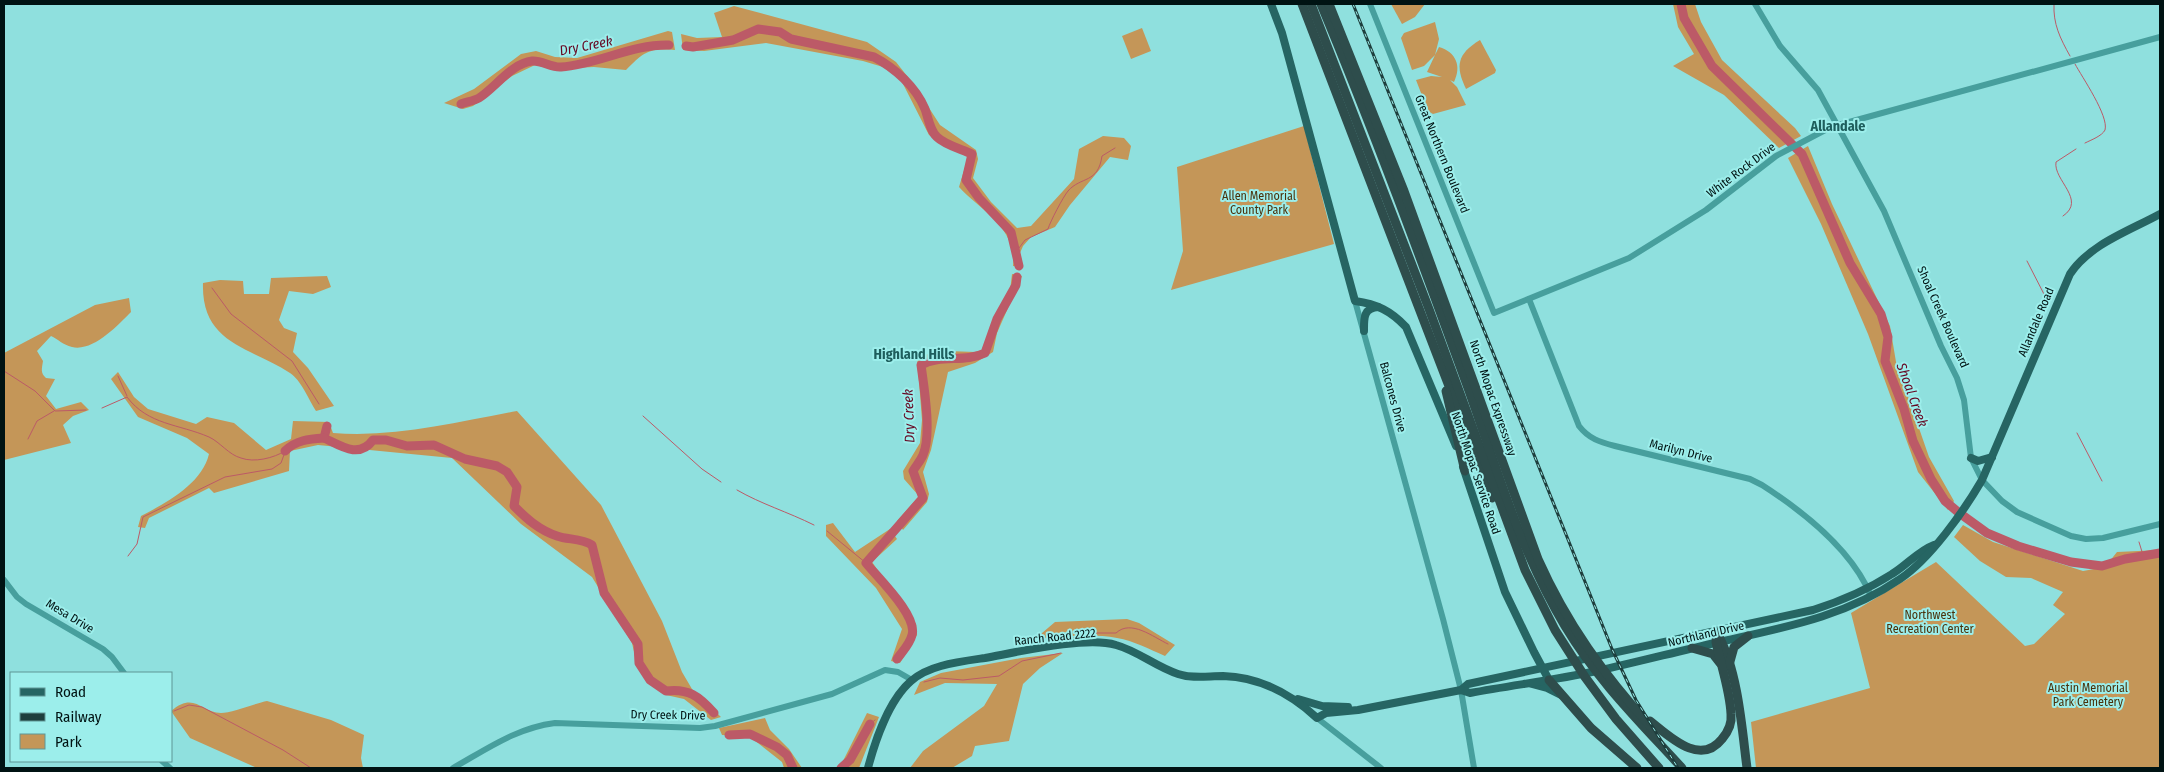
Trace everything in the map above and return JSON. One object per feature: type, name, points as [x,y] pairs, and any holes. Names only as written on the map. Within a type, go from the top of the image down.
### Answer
[{"type":"highway","points":[[1302,4],[1512,551],[1536,605],[1591,690],[1651,768]]},
{"type":"highway","points":[[1311,4],[1516,546],[1560,644]]},
{"type":"highway","points":[[1321,4],[1398,197],[1456,357],[1534,560],[1557,613],[1590,665],[1618,700],[1682,768]]},
{"type":"highway","name":"North Mopac Expressway","points":[[1328,4],[1387,146],[1438,284],[1534,560],[1584,644],[1609,679],[1689,768]]},
{"type":"highway","points":[[1405,271],[1414,281],[1443,350]]},
{"type":"highway","points":[[1438,284],[1456,357]]},
{"type":"highway","points":[[1441,367],[1465,472]]},
{"type":"highway","points":[[1717,632],[1741,720],[1747,768]]},
{"type":"highway","points":[[1636,710],[1676,742],[1690,749],[1707,749],[1714,746],[1724,737],[1729,729],[1731,713],[1725,664],[1734,647],[1748,636]]},
{"type":"highway","points":[[1692,648],[1713,654],[1725,664]]},
{"type":"highway","points":[[1549,680],[1591,728],[1637,768]]},
{"type":"highway","points":[[1591,690],[1659,768]]},
{"type":"main road","name":"Balcones Drive","points":[[1271,4],[1282,33]]},
{"type":"main road","name":"Balcones Drive","points":[[1276,4],[1282,33],[1355,301]]},
{"type":"main road","name":"Allandale Road","points":[[1982,480],[2064,286],[2074,269],[2094,249],[2160,214]]},
{"type":"main road","name":"North Mopac Service Road","points":[[1355,301],[1374,304],[1382,308],[1399,320],[1410,335],[1465,472],[1505,592],[1549,680]]},
{"type":"main road","points":[[1364,331],[1367,311],[1373,308],[1382,308]]},
{"type":"main road","points":[[1971,458],[1978,461],[1992,457]]},
{"type":"main road","name":"Northland Drive","points":[[1317,718],[1326,713],[1366,708],[1461,690],[1470,692],[1549,680],[1823,618],[1870,592],[1924,549],[1934,545],[1969,502],[1982,480]]},
{"type":"main road","name":"Northland Drive","points":[[1461,690],[1468,684],[1813,610],[1870,592]]},
{"type":"main road","name":"Ranch Road 2222","points":[[868,768],[893,702],[912,680],[929,670],[942,666],[1024,650],[1101,643],[1125,648],[1178,674],[1193,677],[1241,677],[1274,687],[1292,696],[1317,718]]},
{"type":"main road","points":[[1525,672],[1532,664],[1534,652]]},
{"type":"main road","points":[[1528,683],[1561,695]]},
{"type":"main road","points":[[1292,696],[1322,706],[1366,708]]},
{"type":"street","name":"Great Northern Boulevard","points":[[1370,4],[1494,313]]},
{"type":"street","name":"Shoal Creek Boulevard","points":[[1755,4],[1772,35],[1789,58],[1812,80],[1838,124],[1884,211],[1941,346],[1957,378],[1964,400],[1971,458],[1982,480],[2002,501],[2017,512],[2071,536],[2086,539],[2103,538],[2160,524]]},
{"type":"street","name":"White Rock Drive","points":[[1494,313],[1629,258],[1706,210],[1763,165],[1786,150],[1838,124],[2160,37]]},
{"type":"street","name":"Marilyn Drive","points":[[1529,299],[1579,426],[1585,435],[1594,440],[1615,446],[1750,479],[1762,485],[1831,539],[1856,567],[1870,592]]},
{"type":"street","name":"Balcones Drive","points":[[1355,301],[1443,619],[1461,690],[1474,768]]},
{"type":"street","name":"Mesa Drive","points":[[4,580],[17,597],[26,604],[103,649],[112,656],[123,672]]},
{"type":"street","name":"Dry Creek Drive","points":[[453,768],[516,733],[537,725],[556,723],[700,728],[715,726],[832,694],[884,670],[898,672],[912,680]]},
{"type":"street","points":[[1317,718],[1380,768]]},
{"type":"green space","points":[[1391,4],[1425,4],[1415,17],[1402,24]]},
{"type":"green space","points":[[1673,4],[1695,4],[1701,22],[1722,60],[1795,128],[1801,136],[1779,148],[1724,95],[1673,66],[1694,54],[1678,27]]},
{"type":"green space","points":[[734,6],[867,42],[896,62],[915,86],[940,125],[976,150],[978,159],[973,178],[991,202],[1017,228],[1031,226],[1074,179],[1079,149],[1103,136],[1124,138],[1131,146],[1128,160],[1110,157],[1070,205],[1055,227],[1031,237],[1023,246],[1020,253],[1023,267],[1013,266],[1009,240],[1003,230],[987,212],[959,187],[968,157],[929,135],[901,80],[883,67],[863,61],[766,43],[704,51],[683,50],[681,34],[697,38],[722,37],[714,13]]},
{"type":"green space","points":[[1435,22],[1439,39],[1435,55],[1424,66],[1412,70],[1401,38],[1404,33]]},
{"type":"green space","points":[[1142,28],[1151,51],[1131,59],[1122,36]]},
{"type":"green space","points":[[668,31],[672,32],[675,50],[647,52],[626,70],[594,67],[553,69],[535,65],[512,76],[473,106],[463,109],[444,103],[474,89],[521,54],[536,51],[555,57],[577,58]]},
{"type":"green space","points":[[1480,40],[1496,70],[1495,73],[1466,89],[1460,74],[1460,61],[1467,50]]},
{"type":"green space","points":[[1439,47],[1450,52],[1456,60],[1456,76],[1454,82],[1450,80],[1457,87],[1466,105],[1433,114],[1428,111],[1416,80],[1431,76],[1442,77],[1427,72]]},
{"type":"green space","name":"Allen Memorial County Park","points":[[1304,126],[1334,244],[1171,290],[1183,251],[1177,167]]},
{"type":"green space","points":[[1808,146],[1832,204],[1890,326],[1896,362],[1929,457],[1954,501],[1948,510],[1918,472],[1868,334],[1821,224],[1788,158]]},
{"type":"green space","points":[[1012,274],[1022,276],[997,333],[993,352],[975,363],[948,372],[931,450],[923,472],[929,494],[927,502],[903,530],[897,521],[919,496],[904,479],[903,471],[920,443],[922,420],[917,356],[948,351],[975,352],[983,350],[999,308],[1010,291]]},
{"type":"green space","points":[[327,276],[331,287],[313,294],[289,291],[279,320],[284,328],[297,333],[293,352],[308,368],[334,406],[316,411],[294,376],[275,364],[244,349],[219,331],[210,319],[205,303],[203,283],[220,280],[243,281],[244,294],[269,294],[271,278]]},
{"type":"green space","points":[[129,298],[131,312],[112,331],[96,342],[80,348],[72,347],[51,336],[37,351],[43,361],[43,374],[46,378],[55,379],[46,396],[56,409],[81,402],[89,410],[73,416],[63,425],[71,443],[4,460],[4,353],[95,305]]},
{"type":"green space","points":[[118,372],[134,397],[148,409],[196,424],[207,417],[234,423],[266,450],[291,439],[293,421],[329,422],[333,433],[379,433],[426,428],[517,411],[601,505],[662,621],[682,672],[692,689],[721,717],[711,720],[684,699],[666,695],[649,684],[637,665],[632,643],[592,577],[521,524],[452,458],[318,445],[290,451],[289,471],[214,493],[209,488],[149,518],[145,528],[138,527],[141,516],[172,499],[199,475],[209,454],[187,438],[138,417],[111,379]]},
{"type":"green space","points":[[833,523],[855,552],[890,529],[897,539],[872,562],[916,624],[917,635],[900,663],[891,661],[902,629],[876,588],[826,536],[826,525]]},
{"type":"green space","name":"Austin Memorial Park Cemetery","points":[[1963,525],[1993,542],[2083,571],[2105,567],[2117,552],[2160,550],[2160,768],[1756,768],[1751,722],[1870,688],[1851,613],[1936,562],[2025,646],[2034,644],[2065,614],[2053,605],[2063,592],[2031,578],[2006,577],[1980,561],[1954,537]]},
{"type":"green space","points":[[1127,619],[1139,623],[1175,645],[1165,656],[1117,638],[1076,636],[1035,639],[1055,622]]},
{"type":"green space","points":[[1063,653],[1040,668],[1023,684],[1009,741],[975,746],[972,756],[952,768],[910,768],[923,751],[984,706],[997,684],[945,683],[914,695],[920,682],[941,673],[1021,658]]},
{"type":"green space","points":[[267,701],[331,720],[364,735],[361,758],[363,768],[257,768],[190,738],[172,712],[179,705],[186,703],[197,704],[214,712],[221,713]]},
{"type":"green space","points":[[867,713],[879,717],[859,768],[848,768],[842,763]]},
{"type":"green space","points":[[765,718],[770,730],[789,749],[802,768],[784,768],[782,762],[749,736],[722,735],[719,728]]},
{"type":"waterway","name":"Shoal Creek","points":[[1681,4],[1684,18],[1712,66],[1802,154],[1850,263],[1881,314],[1888,337],[1885,361],[1904,409],[1913,441],[1931,479],[1945,501],[1987,533],[2018,546],[2071,562],[2102,566],[2125,559],[2160,553]]},
{"type":"waterway","points":[[2054,4],[2058,31],[2070,56]]},
{"type":"waterway","name":"Dry Creek","points":[[686,46],[693,47],[733,40],[758,29],[780,32],[791,39],[874,57],[882,61],[897,72],[916,93],[937,137],[949,145],[972,154],[966,180],[979,198],[1011,232],[1019,266]]},
{"type":"waterway","name":"Dry Creek","points":[[461,104],[479,98],[518,66],[532,61],[561,67],[589,62],[642,48],[669,45]]},
{"type":"waterway","points":[[2075,64],[2099,106],[2105,124],[2104,132],[2085,143]]},
{"type":"waterway","points":[[1016,252],[1025,240],[1048,229],[1068,191],[1073,186],[1093,175],[1100,165],[1102,156],[1115,148]]},
{"type":"waterway","points":[[2063,216],[2069,210],[2072,203],[2071,197],[2056,169],[2056,162],[2076,149]]},
{"type":"waterway","points":[[2027,261],[2047,300]]},
{"type":"waterway","name":"Dry Creek","points":[[897,659],[910,642],[912,627],[909,618],[896,598],[866,563],[923,498],[913,471],[923,455],[927,435],[927,410],[921,365],[936,360],[969,358],[985,353],[997,319],[1016,285],[1017,277]]},
{"type":"waterway","points":[[212,288],[231,314],[292,361],[319,404]]},
{"type":"waterway","points":[[4,371],[35,391],[55,411],[86,410]]},
{"type":"waterway","points":[[118,376],[127,396]]},
{"type":"waterway","points":[[102,408],[127,397],[135,406],[154,419],[209,437],[232,454],[246,459],[264,459],[285,451]]},
{"type":"waterway","points":[[28,439],[37,421],[54,411]]},
{"type":"waterway","points":[[643,416],[702,469],[721,482]]},
{"type":"waterway","points":[[327,426],[324,438],[350,449],[362,449],[373,440],[386,440],[407,446],[434,445],[465,459],[497,466],[507,472],[517,487],[514,506],[529,520],[551,534],[583,541],[592,545],[604,593],[638,644],[639,663],[650,680],[666,691],[674,690],[693,694],[714,713]]},
{"type":"waterway","points":[[2077,433],[2102,481]]},
{"type":"waterway","points":[[285,451],[298,442],[324,438]]},
{"type":"waterway","points":[[128,556],[137,544],[143,517],[225,477],[272,469],[281,463],[285,452]]},
{"type":"waterway","points":[[737,490],[814,525]]},
{"type":"waterway","points":[[827,531],[866,563]]},
{"type":"waterway","points":[[2139,542],[2143,555]]},
{"type":"waterway","points":[[1073,638],[1087,633],[1116,633],[1122,629],[1135,628],[1168,644]]},
{"type":"waterway","points":[[924,682],[940,678],[963,680],[999,676],[1022,661],[1061,653]]},
{"type":"waterway","points":[[174,711],[189,705],[202,707],[283,750],[311,768]]},
{"type":"waterway","name":"Dry Creek","points":[[870,724],[875,720]]},
{"type":"waterway","name":"Dry Creek","points":[[841,768],[850,760],[870,724]]},
{"type":"waterway","points":[[729,735],[750,734],[777,747],[787,755],[793,768]]},
{"type":"railway","points":[[1353,4],[1612,649],[1636,700],[1678,768]]},
{"type":"district","name":"Allandale","points":[[1838,126]]},
{"type":"district","name":"Highland Hills","points":[[914,354]]},
{"type":"park label","name":"Northwest Recreation Center","points":[[1930,622]]}]
